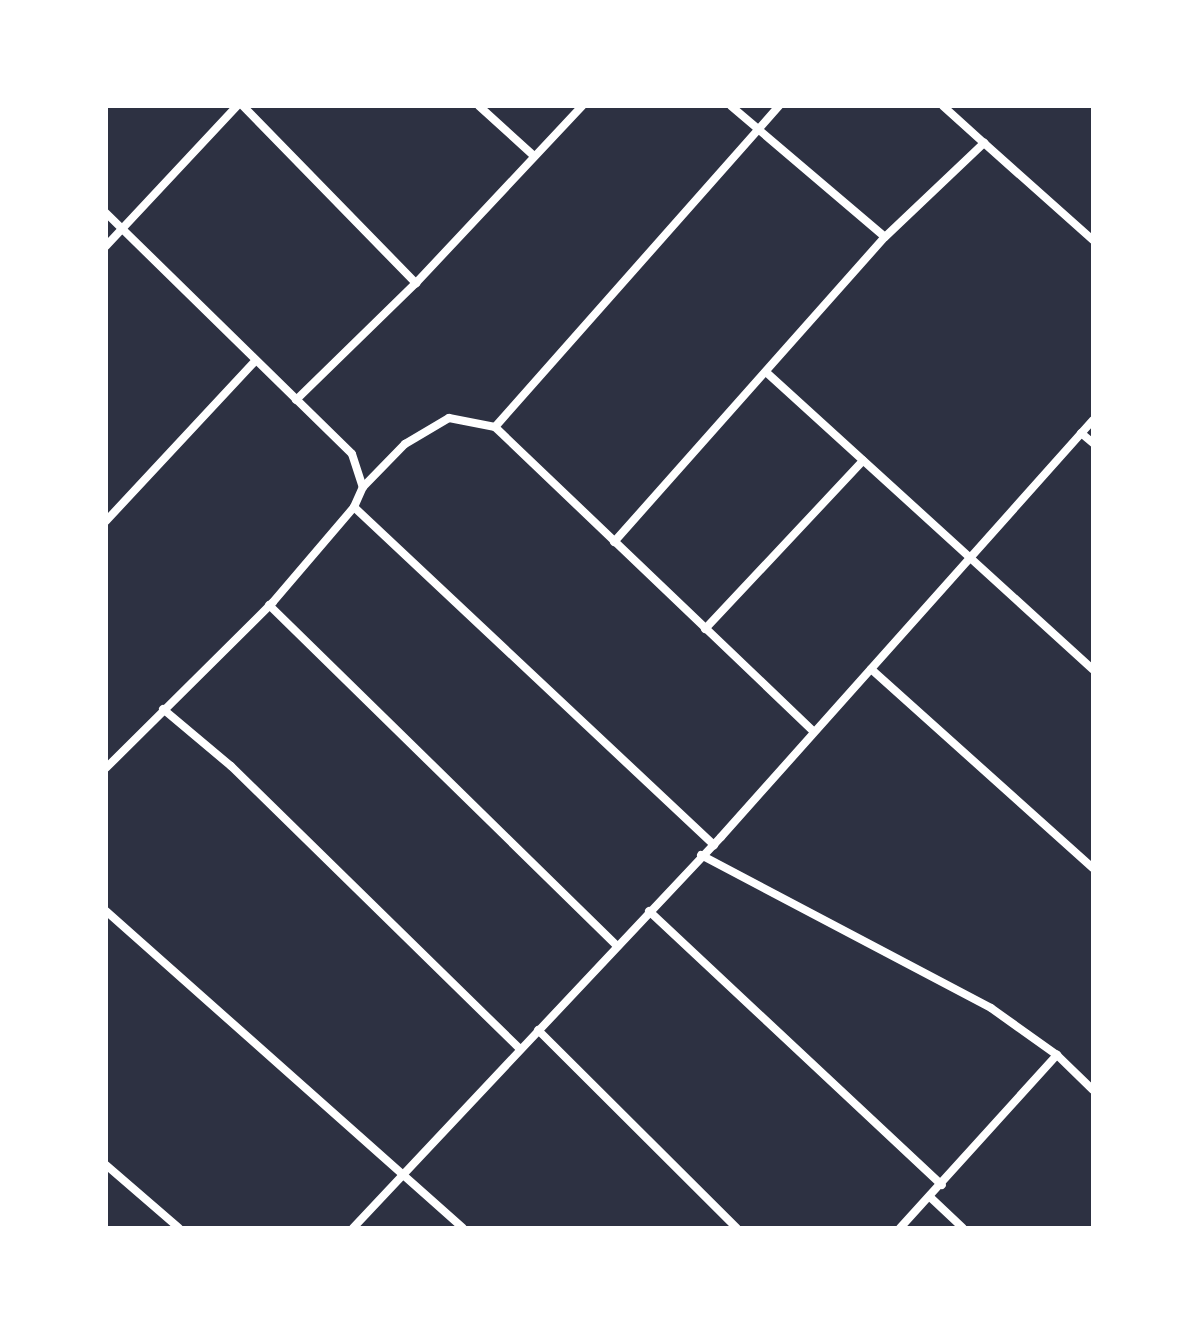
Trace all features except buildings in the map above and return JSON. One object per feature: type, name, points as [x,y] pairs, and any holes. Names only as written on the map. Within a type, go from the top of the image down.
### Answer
[{"type":"street","points":[[106,246],[237,106]]},
{"type":"street","points":[[243,106],[416,283]]},
{"type":"street","points":[[479,106],[534,156]]},
{"type":"street","points":[[296,400],[416,283],[582,106]]},
{"type":"street","points":[[731,106],[885,237]]},
{"type":"street","points":[[495,427],[607,305],[779,106]]},
{"type":"street","points":[[943,106],[1093,240]]},
{"type":"street","points":[[614,542],[885,237],[984,143]]},
{"type":"street","points":[[106,213],[352,454],[363,487]]},
{"type":"street","points":[[106,521],[255,361]]},
{"type":"street","points":[[766,372],[1093,670]]},
{"type":"street","points":[[106,768],[269,605],[354,507],[363,487],[431,425],[449,418],[495,427],[812,730]]},
{"type":"street","points":[[353,1228],[407,1174],[616,945],[714,845],[812,730],[972,560],[1093,420]]},
{"type":"street","points":[[1081,433],[1093,443]]},
{"type":"street","points":[[705,629],[863,461]]},
{"type":"street","points":[[354,507],[714,845]]},
{"type":"street","points":[[269,605],[616,945]]},
{"type":"street","points":[[871,669],[1093,868]]},
{"type":"street","points":[[163,709],[231,766],[520,1049]]},
{"type":"street","points":[[701,855],[991,1008],[1057,1055],[1093,1090]]},
{"type":"street","points":[[106,911],[197,997],[288,1068],[463,1228]]},
{"type":"street","points":[[649,911],[942,1185]]},
{"type":"street","points":[[538,1030],[737,1228]]},
{"type":"street","points":[[900,1228],[1057,1055]]},
{"type":"street","points":[[106,1165],[179,1228]]},
{"type":"street","points":[[930,1197],[963,1228]]}]
